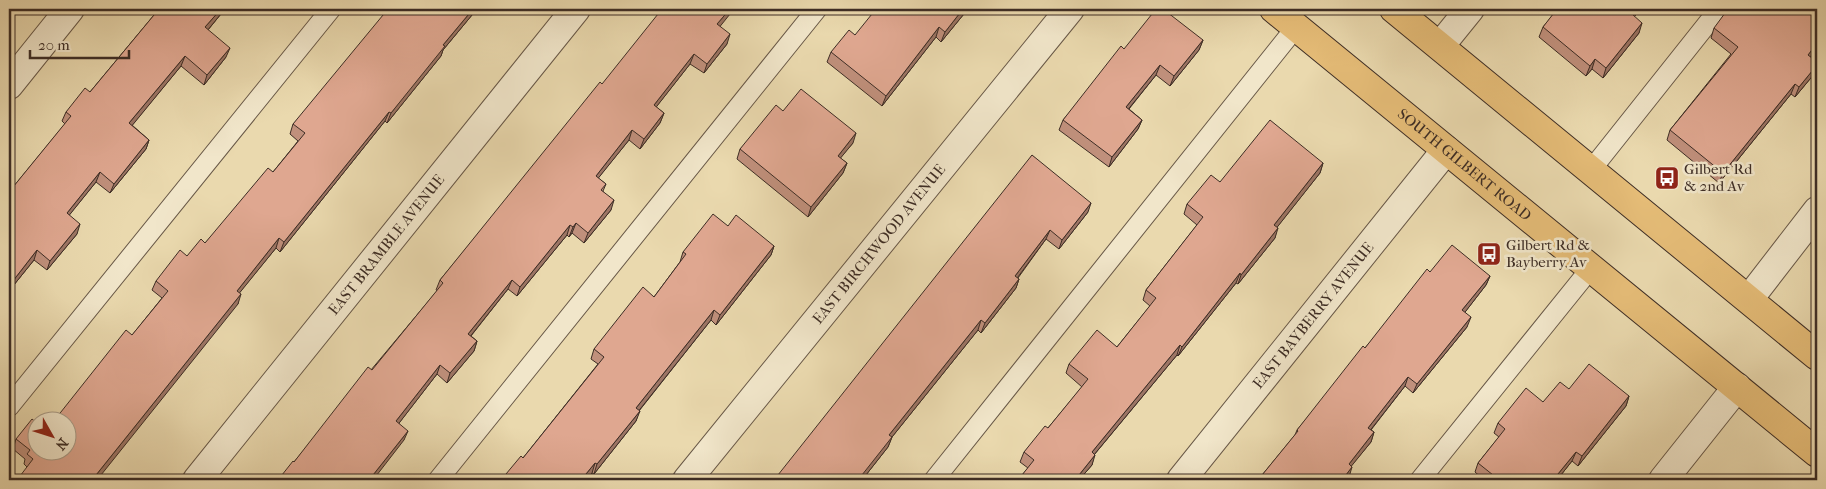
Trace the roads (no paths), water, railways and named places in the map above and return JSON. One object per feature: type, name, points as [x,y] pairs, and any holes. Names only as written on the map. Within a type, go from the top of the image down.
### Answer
[{"type":"main road","name":"SOUTH GILBERT ROAD","points":[[1274,9],[1817,453]]},
{"type":"main road","points":[[1394,9],[1817,356]]},
{"type":"street","points":[[9,85],[70,9]]},
{"type":"street","name":"EAST BRAMBLE AVENUE","points":[[197,480],[576,9]]},
{"type":"street","name":"EAST BIRCHWOOD AVENUE","points":[[687,480],[1070,9]]},
{"type":"street","points":[[1440,46],[1470,9]]},
{"type":"street","name":"EAST BAYBERRY AVENUE","points":[[1181,480],[1446,150]]},
{"type":"street","points":[[1749,299],[1817,211]]},
{"type":"street","points":[[1663,480],[1737,388]]},
{"type":"lane","points":[[9,407],[331,9]]},
{"type":"lane","points":[[438,480],[817,9]]},
{"type":"lane","points":[[1591,170],[1719,9]]},
{"type":"lane","points":[[934,480],[1296,27]]},
{"type":"lane","points":[[1420,480],[1591,268]]},
{"type":"place","name":"Gilbert Rd & 2nd Av","points":[[1667,178]]},
{"type":"place","name":"Gilbert Rd & Bayberry Av","points":[[1489,254]]}]
